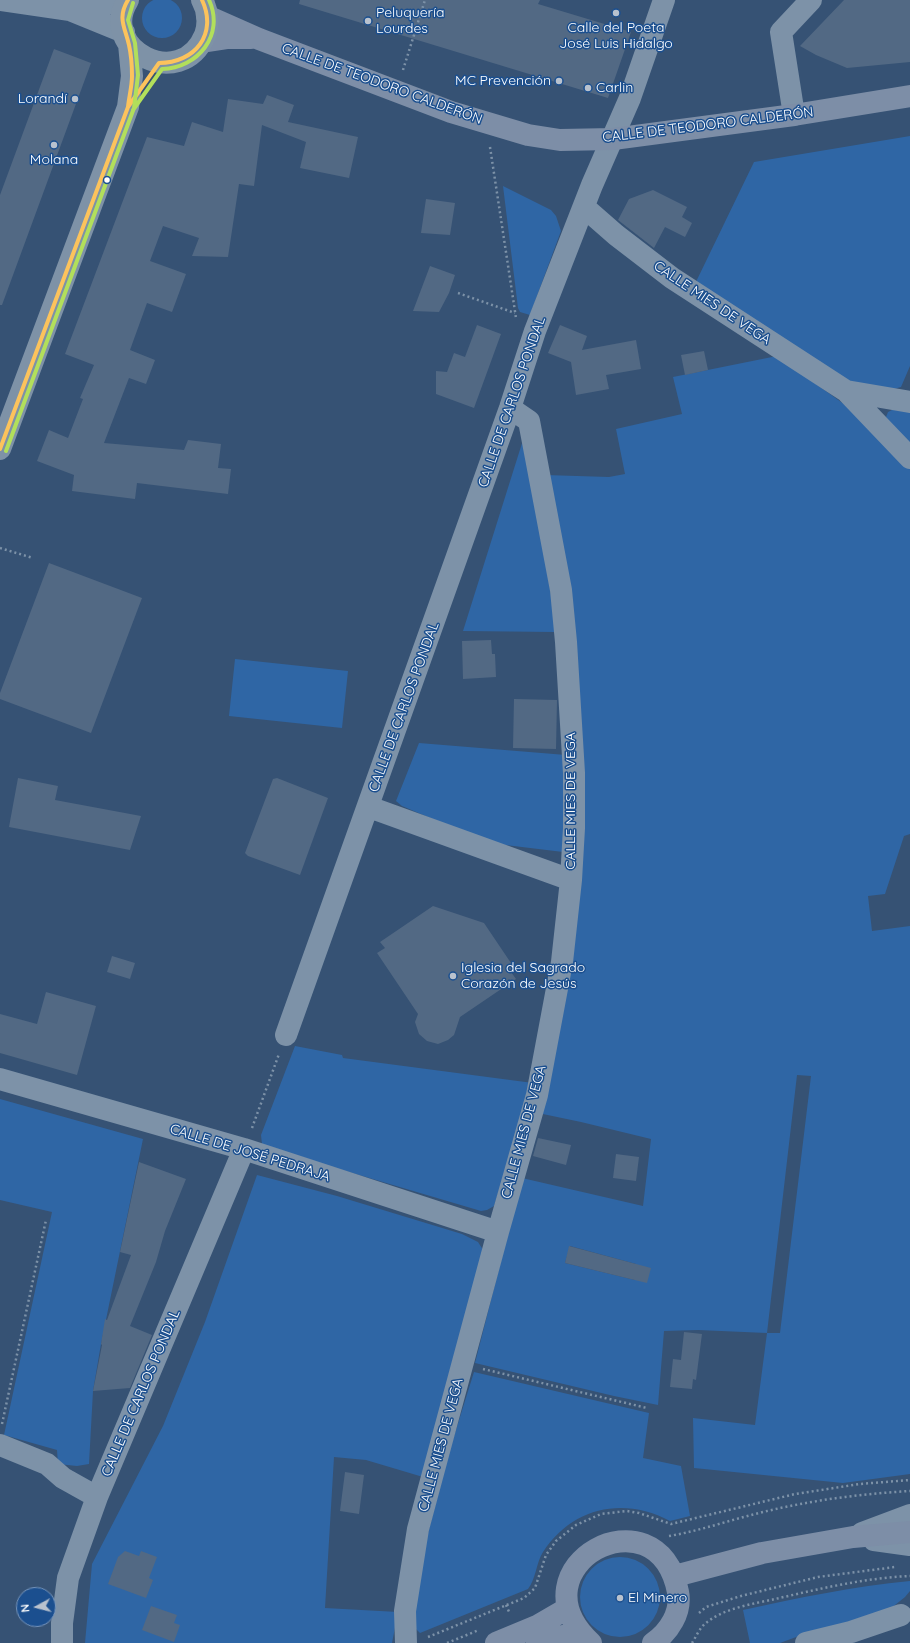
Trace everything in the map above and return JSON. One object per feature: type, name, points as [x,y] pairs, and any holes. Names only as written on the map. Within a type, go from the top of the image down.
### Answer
[{"type":"highway","points":[[0,449],[128,107],[132,76],[122,20],[128,0]]},
{"type":"highway","points":[[126,38],[137,53],[147,60],[159,63],[172,63],[184,59],[194,52],[202,42],[207,30],[205,8]]},
{"type":"highway","points":[[128,107],[159,63]]},
{"type":"main road","name":"CALLE DE TEODORO CALDERÓN","points":[[205,8],[259,39],[451,112],[528,135],[560,140],[613,139],[794,115],[910,96]]},
{"type":"main road","name":"CALLE DE TEODORO CALDERÓN","points":[[202,42],[228,38],[259,39]]},
{"type":"main road","points":[[675,1576],[762,1553],[853,1537],[910,1532]]},
{"type":"main road","points":[[585,1637],[572,1620],[568,1608],[567,1590],[573,1572],[583,1557],[598,1546],[616,1541],[634,1542],[651,1548],[665,1560],[675,1576],[679,1597],[675,1618],[663,1636],[653,1643]]},
{"type":"main road","points":[[496,1643],[537,1626],[568,1608]]},
{"type":"main road","points":[[537,1643],[585,1637]]},
{"type":"street","points":[[1,0],[70,10],[121,0]]},
{"type":"street","name":"CALLE DE CARLOS PONDAL","points":[[286,1035],[369,807],[510,408],[535,332],[584,207],[630,98],[664,0]]},
{"type":"street","points":[[794,115],[781,32],[811,0]]},
{"type":"street","points":[[70,10],[126,38]]},
{"type":"street","name":"CALLE MIES DE VEGA","points":[[584,207],[639,254],[672,278],[846,391],[910,458]]},
{"type":"street","name":"CALLE MIES DE VEGA","points":[[846,391],[910,402]]},
{"type":"street","name":"CALLE MIES DE VEGA","points":[[406,1643],[405,1611],[418,1529],[498,1232],[537,1095],[562,962],[571,880],[574,828],[574,773],[566,642],[561,590],[529,420],[510,408]]},
{"type":"street","name":"CALLE DE CARLOS PONDAL","points":[[369,807],[571,880]]},
{"type":"street","name":"CALLE DE JOSÉ PEDRAJA","points":[[0,1079],[244,1149],[498,1232]]},
{"type":"street","name":"CALLE DE CARLOS PONDAL","points":[[62,1643],[62,1623],[68,1578],[96,1497],[244,1149]]},
{"type":"street","points":[[1,1436],[47,1464],[63,1478],[96,1497]]},
{"type":"street","points":[[853,1537],[910,1515]]},
{"type":"street","points":[[853,1537],[910,1544]]},
{"type":"street","points":[[806,1643],[854,1636],[901,1615]]},
{"type":"path","points":[[396,91],[425,0]]},
{"type":"path","points":[[486,123],[517,324]]},
{"type":"path","points":[[458,293],[515,313]]},
{"type":"path","points":[[0,548],[33,558]]},
{"type":"path","points":[[244,1149],[286,1035]]},
{"type":"path","points":[[1,1436],[46,1220]]},
{"type":"path","points":[[463,1364],[647,1408]]},
{"type":"path","points":[[694,1618],[706,1607],[741,1596],[818,1577],[902,1566]]},
{"type":"path","points":[[692,1643],[704,1623],[718,1615],[756,1603],[866,1580],[910,1576]]},
{"type":"shaded area","points":[[166,-2],[173,1],[179,7],[182,18],[181,26],[173,35],[166,38],[158,38],[151,35],[143,26],[142,14],[145,7],[154,-1]]},
{"type":"shaded area","points":[[910,136],[910,366],[901,387],[894,389],[861,388],[693,288],[754,162]]},
{"type":"shaded area","points":[[503,186],[551,210],[556,216],[561,231],[530,315],[520,312],[518,308]]},
{"type":"shaded area","points":[[777,356],[855,412],[910,468],[910,834],[904,836],[885,894],[868,896],[872,931],[910,926],[910,1474],[843,1483],[694,1468],[693,1418],[755,1425],[767,1333],[698,1330],[664,1331],[658,1405],[475,1363],[522,1178],[643,1206],[651,1139],[538,1113],[574,927],[545,475],[609,477],[625,474],[616,429],[682,414],[673,377]],"holes":[[[797,1075],[811,1076],[780,1333],[767,1333]],[[570,1246],[636,1264],[635,1280],[565,1263]]]},
{"type":"shaded area","points":[[894,409],[910,410],[910,454],[886,417],[888,412]]},
{"type":"shaded area","points":[[523,440],[526,440],[557,632],[463,631]]},
{"type":"shaded area","points":[[235,659],[348,671],[342,728],[229,716]]},
{"type":"shaded area","points":[[419,743],[566,755],[563,852],[489,843],[402,806],[396,801]]},
{"type":"shaded area","points":[[295,1046],[342,1055],[343,1058],[533,1083],[494,1206],[487,1210],[481,1211],[332,1167],[262,1144],[261,1135]]},
{"type":"shaded area","points":[[0,1099],[143,1139],[101,1344],[93,1391],[89,1464],[77,1466],[58,1464],[57,1450],[4,1435],[52,1212],[0,1200]]},
{"type":"shaded area","points":[[257,1175],[337,1196],[462,1234],[478,1242],[485,1253],[423,1477],[366,1460],[334,1457],[325,1608],[398,1612],[392,1643],[85,1643],[92,1564],[163,1426],[205,1322]]},
{"type":"shaded area","points":[[474,1372],[649,1413],[643,1458],[681,1466],[690,1516],[670,1521],[653,1513],[635,1509],[617,1508],[600,1510],[584,1516],[569,1525],[555,1537],[543,1552],[533,1581],[528,1589],[420,1633],[416,1629],[410,1629],[417,1575],[450,1449]]},
{"type":"shaded area","points":[[612,1557],[628,1557],[649,1568],[660,1589],[660,1605],[649,1626],[628,1637],[612,1637],[598,1631],[591,1626],[586,1619],[580,1605],[580,1589],[586,1575],[591,1568],[598,1563]]},
{"type":"shaded area","points":[[910,1581],[910,1591],[905,1597],[890,1609],[875,1616],[807,1633],[780,1643],[750,1643],[743,1610],[847,1589]]},
{"type":"building","points":[[300,0],[540,0],[538,4],[631,32],[608,98],[299,4]]},
{"type":"building","points":[[844,0],[910,0],[910,62],[847,68],[816,55],[800,46]]},
{"type":"building","points":[[54,49],[91,63],[2,305],[0,305],[0,195]]},
{"type":"building","points":[[267,95],[294,105],[288,122],[358,137],[349,178],[300,168],[306,142],[262,125],[254,186],[239,184],[228,257],[192,256],[199,238],[163,226],[150,261],[186,274],[172,312],[147,303],[130,350],[155,360],[146,384],[129,378],[104,443],[184,450],[188,440],[221,444],[218,468],[231,469],[228,494],[137,483],[135,499],[72,491],[74,475],[37,461],[49,430],[68,438],[83,399],[80,398],[94,365],[65,354],[147,137],[184,146],[192,122],[223,132],[228,99],[263,104]]},
{"type":"building","points":[[653,190],[687,207],[682,217],[692,223],[685,237],[665,227],[654,248],[618,220],[629,199]]},
{"type":"building","points":[[426,199],[455,203],[450,235],[421,233]]},
{"type":"building","points":[[430,266],[455,275],[449,293],[439,312],[413,311]]},
{"type":"building","points":[[477,325],[501,334],[474,408],[436,394],[436,371],[447,372],[454,353],[465,357]]},
{"type":"building","points":[[560,325],[587,336],[582,350],[636,340],[641,369],[606,375],[609,389],[576,395],[571,362],[548,353]]},
{"type":"building","points":[[704,351],[708,370],[685,375],[681,355]]},
{"type":"building","points":[[49,563],[142,598],[91,733],[0,699],[0,693]]},
{"type":"building","points":[[491,640],[492,654],[495,654],[496,677],[463,679],[462,641]]},
{"type":"building","points":[[514,699],[557,700],[556,749],[513,748]]},
{"type":"building","points":[[18,778],[58,786],[55,800],[141,816],[130,850],[9,827]]},
{"type":"building","points":[[277,778],[328,798],[300,875],[248,856],[245,853],[273,779]]},
{"type":"building","name":"Iglesia del Sagrado Corazón de Jesús","points":[[433,906],[484,923],[515,969],[511,972],[516,979],[460,1017],[454,1035],[448,1040],[438,1044],[427,1041],[419,1034],[415,1022],[418,1014],[377,953],[385,948],[380,942]]},
{"type":"building","points":[[112,956],[135,963],[130,979],[107,972]]},
{"type":"building","points":[[46,992],[96,1006],[77,1075],[0,1053],[0,1014],[37,1024]]},
{"type":"building","points":[[538,1138],[571,1145],[566,1165],[533,1156]]},
{"type":"building","points":[[616,1154],[639,1157],[636,1181],[613,1178]]},
{"type":"building","points":[[139,1162],[186,1179],[165,1231],[156,1262],[130,1326],[152,1335],[130,1388],[93,1391],[102,1345],[105,1319],[107,1320],[131,1255],[120,1252]]},
{"type":"building","points":[[569,1246],[651,1268],[647,1283],[565,1263]]},
{"type":"building","points":[[684,1332],[702,1334],[696,1380],[693,1379],[692,1389],[670,1387],[673,1359],[681,1360]]},
{"type":"building","points":[[345,1472],[364,1475],[359,1514],[340,1511]]},
{"type":"building","points":[[125,1551],[139,1556],[141,1551],[157,1557],[149,1578],[153,1580],[146,1598],[108,1584],[118,1557]]},
{"type":"building","points":[[151,1606],[177,1615],[174,1623],[180,1625],[174,1642],[142,1630]]},
{"type":"transit line","points":[[0,449],[128,107],[132,80],[132,64],[122,17],[128,0]]},
{"type":"transit line","points":[[128,107],[159,63],[172,62],[183,58],[193,52],[200,44],[205,35],[207,24],[206,12],[202,0]]},
{"type":"transit line","points":[[133,110],[162,69],[187,63],[197,56],[205,47],[211,37],[213,25],[213,13],[209,0]]},
{"type":"transit line","points":[[6,451],[134,108],[138,75],[135,43],[128,20],[133,3]]},
{"type":"place","name":"Calle del Poeta José Luis Hidalgo","points":[[616,13]]},
{"type":"place","name":"Peluquería Lourdes","points":[[368,21]]},
{"type":"place","name":"MC Prevención","points":[[559,81]]},
{"type":"place","name":"Carlin","points":[[588,88]]},
{"type":"place","name":"Lorandí","points":[[75,99]]},
{"type":"place","name":"Molana","points":[[54,145]]},
{"type":"place","name":"Iglesia del Sagrado Corazón de Jesús","points":[[453,976]]},
{"type":"place","name":"El Minero","points":[[620,1598]]}]
